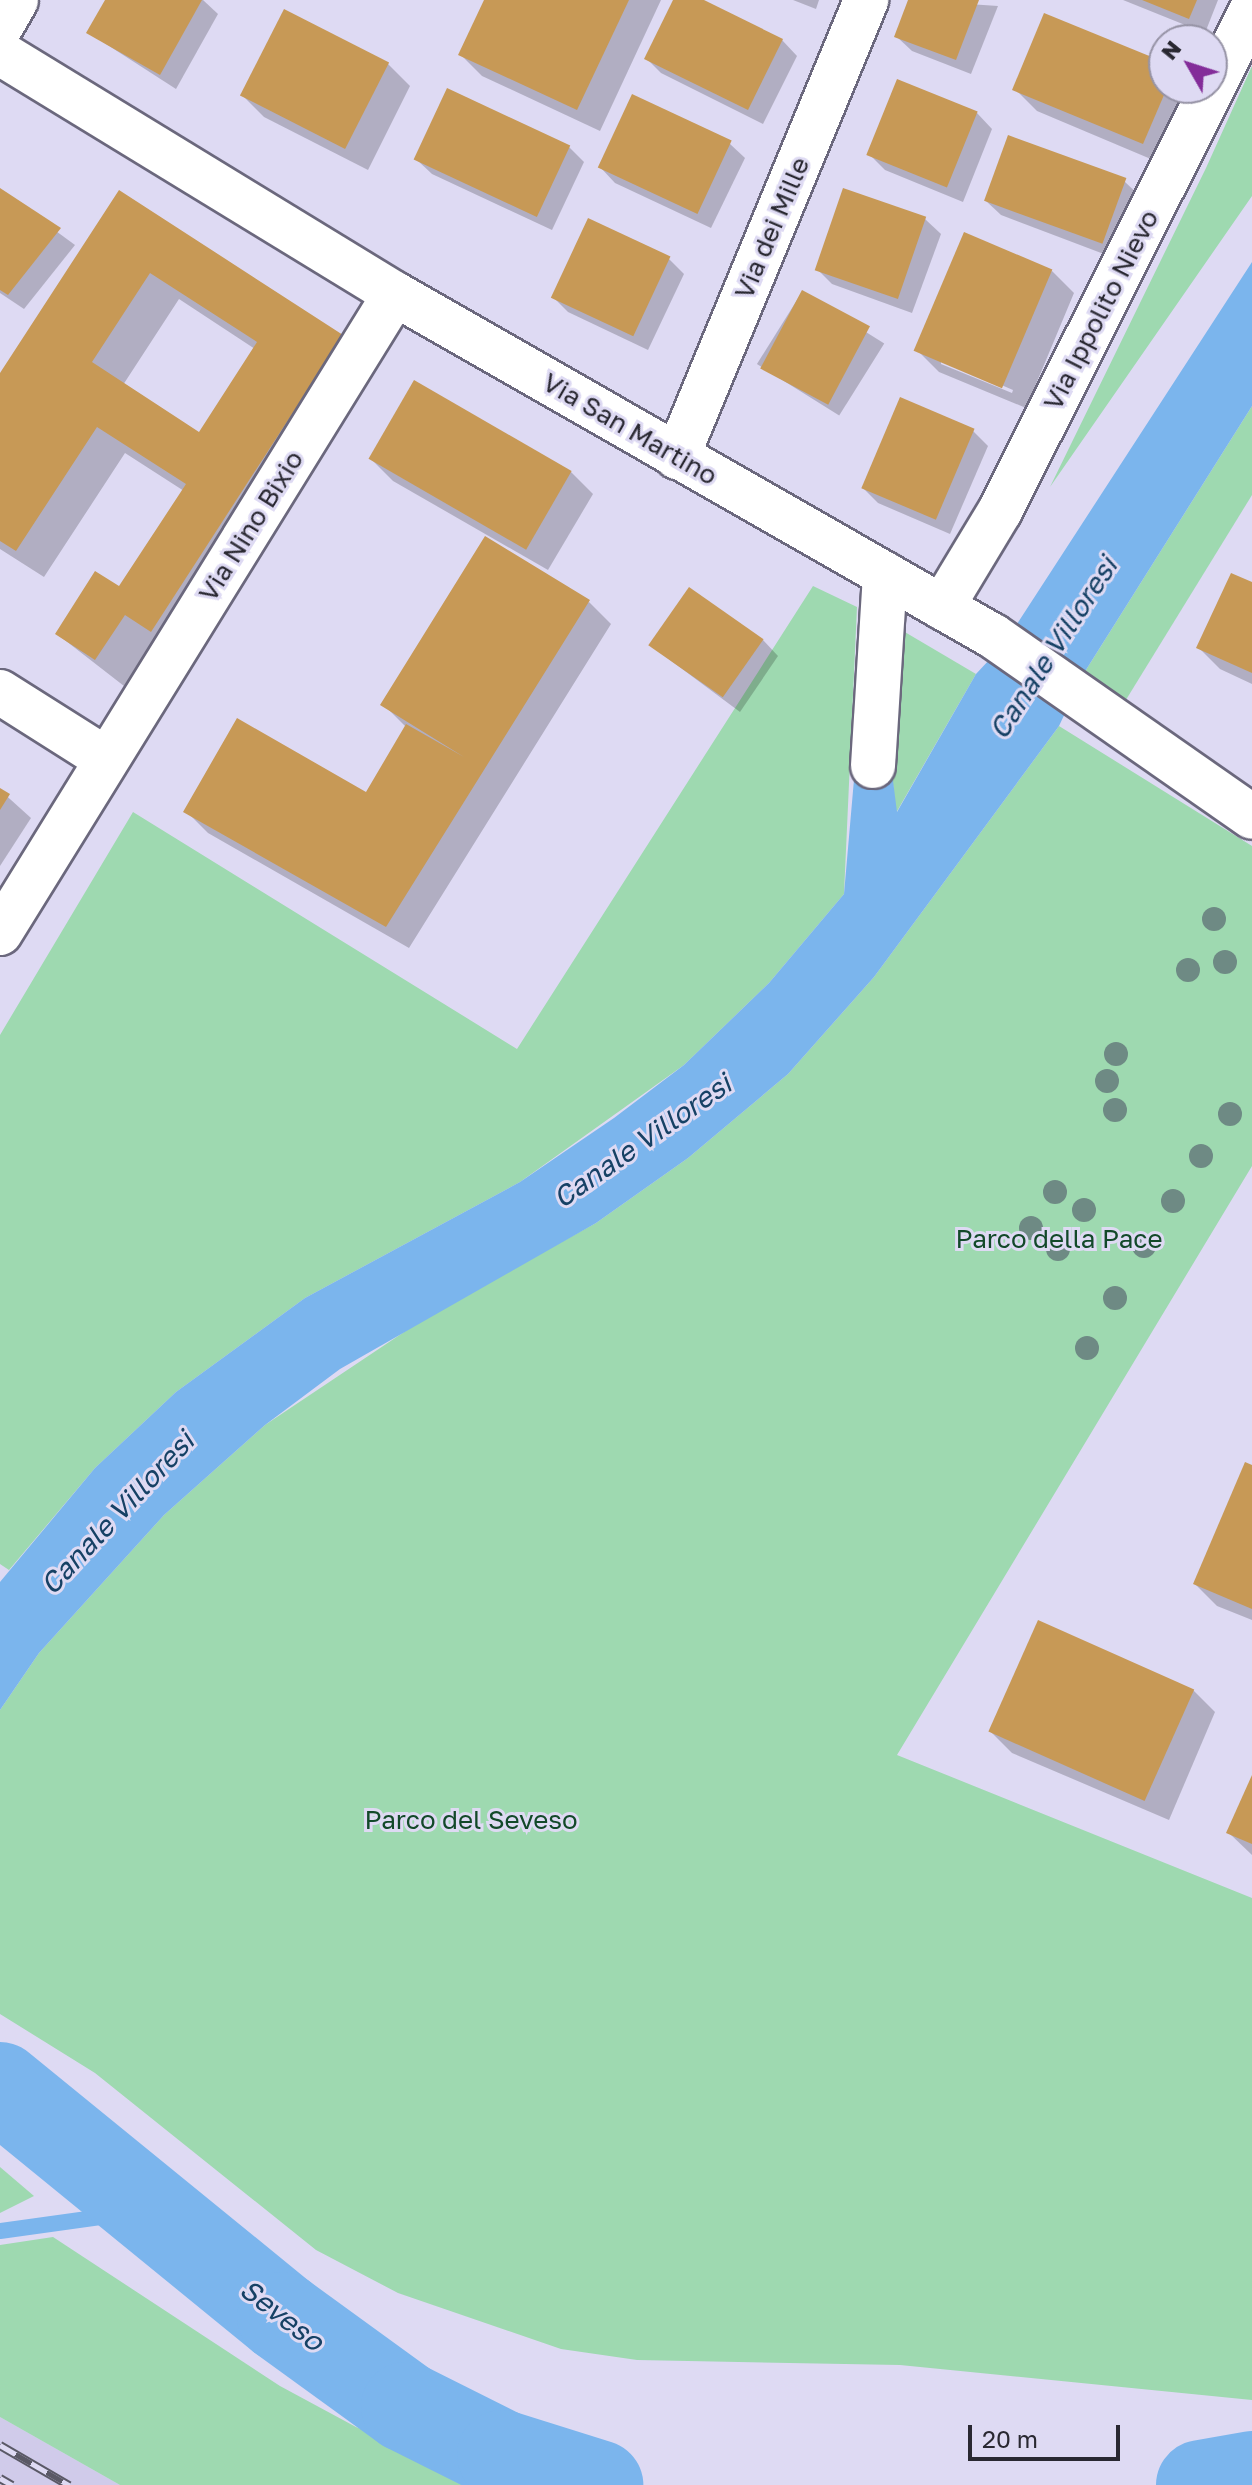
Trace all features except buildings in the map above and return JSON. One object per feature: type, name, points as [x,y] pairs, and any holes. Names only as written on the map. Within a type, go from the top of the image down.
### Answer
[{"type":"street","points":[[0,28],[16,0]]},
{"type":"street","name":"Via dei Mille","points":[[677,457],[866,0]]},
{"type":"street","name":"Via Ippolito Nievo","points":[[942,607],[1000,511],[1252,9]]},
{"type":"street","name":"Via San Martino","points":[[0,53],[395,294],[993,636],[1082,695],[1252,817]]},
{"type":"street","name":"Via Nino Bixio","points":[[0,933],[395,294]]},
{"type":"street","points":[[873,766],[885,574]]},
{"type":"street","points":[[0,692],[106,759]]},
{"type":"shaded area","points":[[0,2417],[120,2485],[0,2485]]},
{"type":"green space","points":[[1252,66],[1252,196],[1050,487],[1206,168]]},
{"type":"green space","points":[[1252,406],[1252,495],[1124,703],[1084,673]]},
{"type":"green space","points":[[813,586],[857,607],[844,894],[769,983],[684,1065],[520,1182],[305,1298],[176,1392],[95,1468],[9,1570],[0,1564],[0,1035],[133,812],[517,1049]]},
{"type":"green space","points":[[898,628],[976,674],[896,813],[891,765]]},
{"type":"green space","name":"Parco del Seveso","points":[[1059,726],[1252,846],[1252,1166],[897,1755],[1252,1898],[1252,2400],[900,2365],[637,2360],[561,2349],[398,2293],[316,2250],[95,2073],[0,2014],[0,1710],[39,1653],[164,1515],[265,1425],[437,1310],[596,1223],[688,1158],[788,1074],[874,977]]},
{"type":"green space","points":[[0,2167],[34,2196],[0,2213]]},
{"type":"green space","points":[[53,2237],[280,2386],[356,2427],[506,2485],[120,2485],[0,2417],[0,2245]]},
{"type":"water","name":"Canale Villoresi","points":[[1252,262],[1252,406],[1084,673],[1059,726],[874,977],[788,1074],[688,1158],[596,1223],[340,1369],[265,1425],[164,1515],[39,1653],[0,1710],[0,1582],[95,1468],[176,1392],[305,1298],[520,1182],[614,1118],[684,1065],[769,983],[844,894],[855,768],[891,765],[897,812],[976,674],[1004,644]]},
{"type":"waterway","name":"Seveso","points":[[0,2087],[282,2317],[406,2407],[502,2455],[598,2485]]},
{"type":"waterway","points":[[0,2231],[151,2210]]},
{"type":"waterway","name":"Seveso","points":[[1201,2485],[1252,2476]]},
{"type":"railway","points":[[0,2445],[69,2485]]},
{"type":"railway","points":[[0,2478],[12,2485]]},
{"type":"park label","name":"Parco della Pace","points":[[1059,1239]]}]
